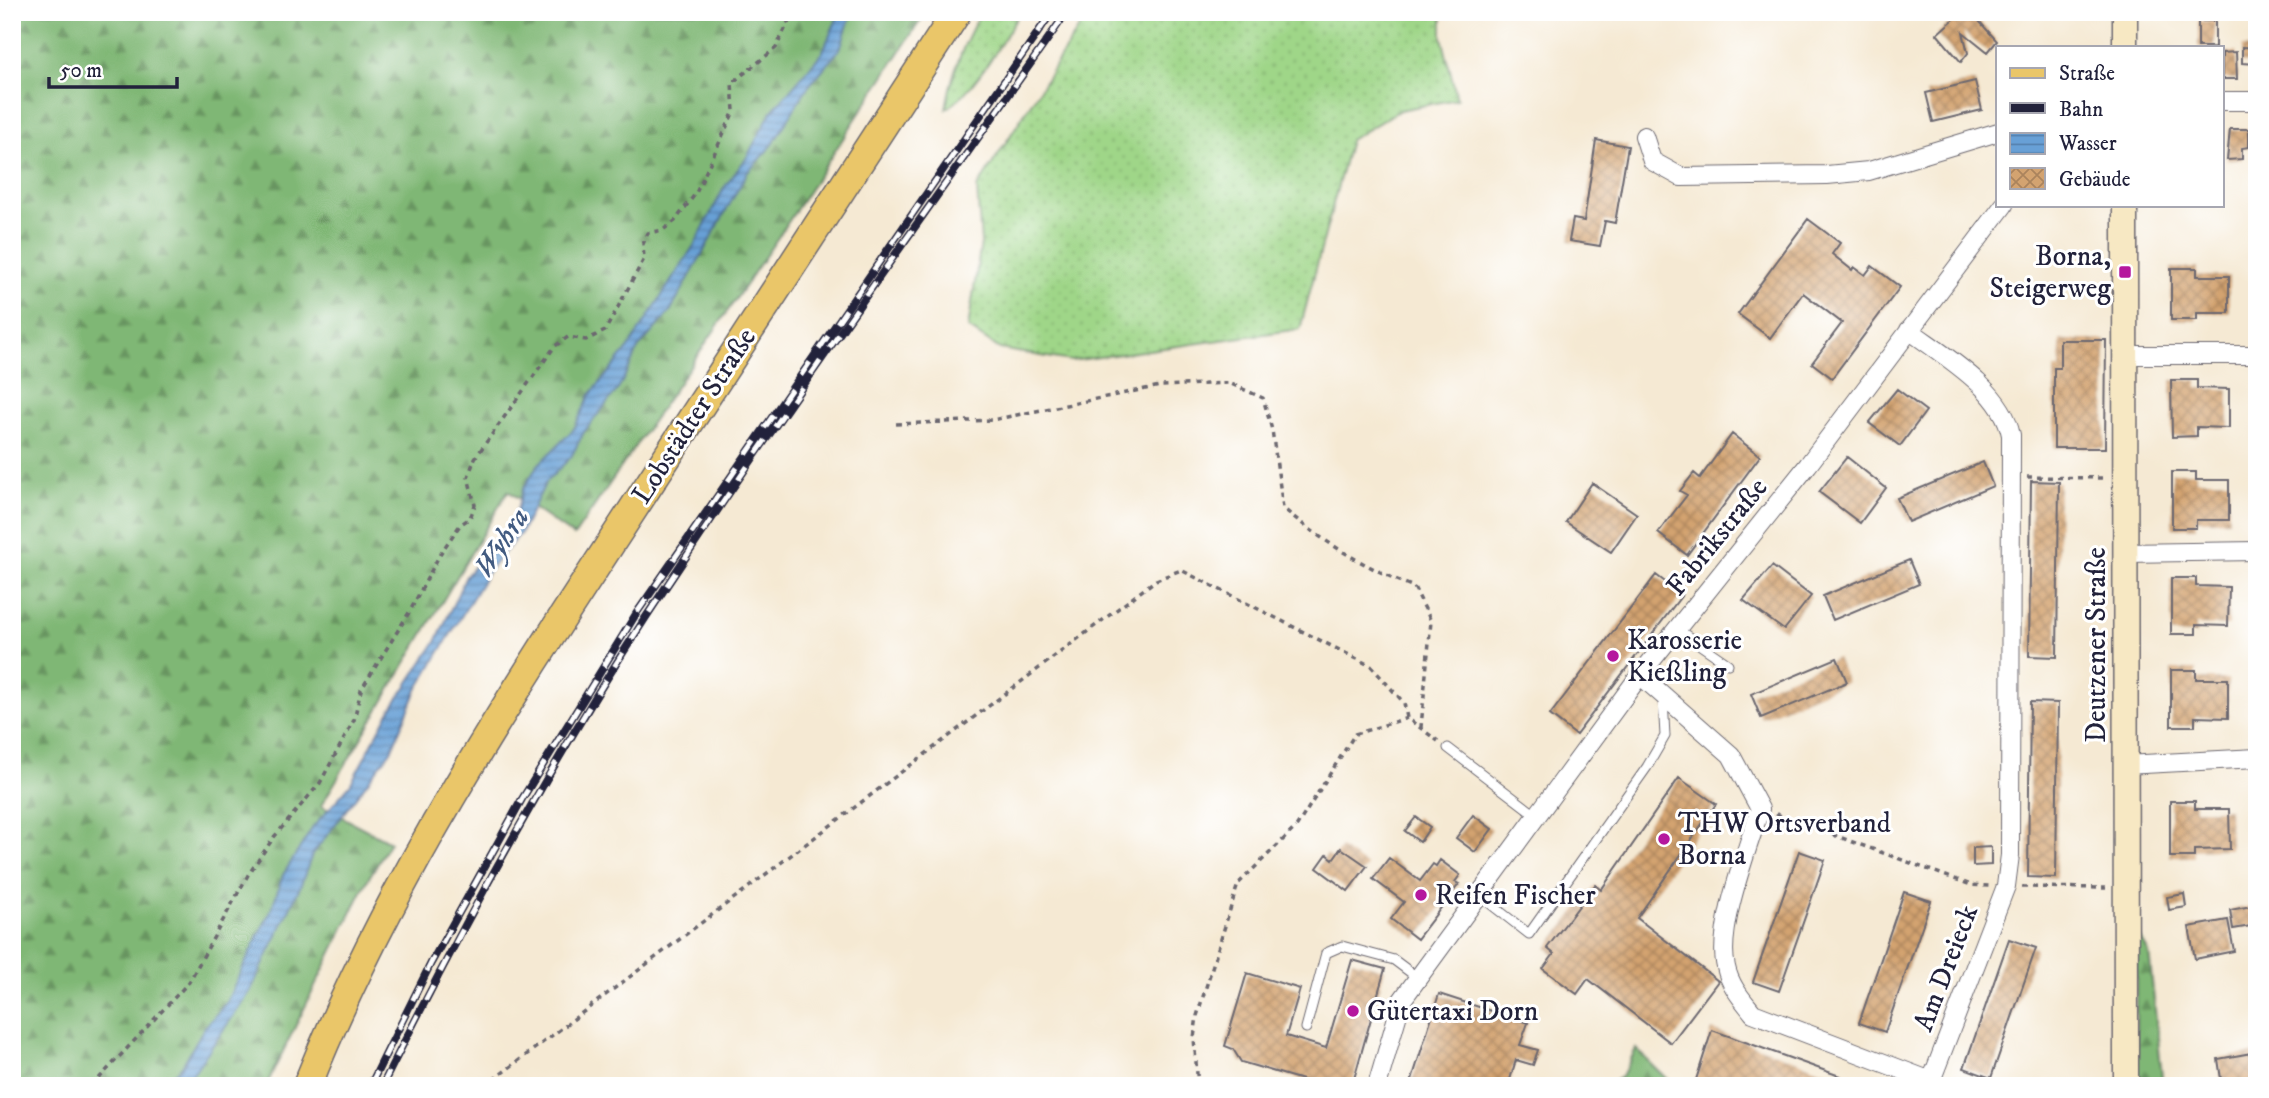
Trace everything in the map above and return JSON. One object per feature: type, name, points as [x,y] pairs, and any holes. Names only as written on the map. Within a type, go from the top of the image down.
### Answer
[{"type":"main road","name":"Lobstädter Straße","points":[[307,1086],[375,934],[434,822],[530,667],[957,12]]},
{"type":"main road","points":[[2125,12],[2125,46]]},
{"type":"main road","name":"Deutzener Straße","points":[[2125,206],[2126,1086]]},
{"type":"street","points":[[2224,101],[2257,101]]},
{"type":"street","points":[[1644,135],[1652,161],[1681,177],[1828,175],[1869,171],[1996,133]]},
{"type":"street","name":"Fabrikstraße","points":[[1377,1086],[1402,1000],[1640,675],[1808,465],[2003,206]]},
{"type":"street","name":"Am Dreieck","points":[[1760,809],[1726,924],[1725,965],[1734,989],[1753,1013],[1931,1080],[2006,886],[2010,855],[2011,477],[2008,418],[1997,401],[1909,330]]},
{"type":"street","points":[[2127,355],[2257,355]]},
{"type":"street","points":[[2125,552],[2257,551]]},
{"type":"street","points":[[1640,675],[1731,755],[1760,809]]},
{"type":"street","points":[[2125,765],[2257,758]]},
{"type":"lane","points":[[1677,629],[1728,664]]},
{"type":"lane","points":[[1479,895],[1529,934],[1647,767],[1665,736],[1663,696]]},
{"type":"lane","points":[[1448,748],[1537,816]]},
{"type":"lane","points":[[1306,1028],[1326,953],[1342,946],[1394,960],[1418,978]]},
{"type":"path","points":[[92,1086],[189,982],[248,875],[274,837],[320,783],[354,720],[361,690],[410,611],[440,554],[460,525],[470,518],[475,505],[468,477],[475,458],[555,346],[568,337],[586,340],[605,331],[644,259],[643,244],[648,233],[669,226],[696,192],[734,111],[732,83],[776,48],[793,12]]},
{"type":"path","points":[[896,424],[992,420],[1160,386],[1229,383],[1263,397],[1272,430],[1283,508],[1317,537],[1367,568],[1414,587],[1431,621],[1421,728]]},
{"type":"path","points":[[2011,477],[2126,478]]},
{"type":"path","points":[[485,1086],[1156,580],[1181,569],[1371,666],[1404,703],[1407,718],[1448,748]]},
{"type":"path","points":[[1198,1086],[1194,1038],[1197,1016],[1238,884],[1297,826],[1355,734],[1407,718]]},
{"type":"path","points":[[1760,809],[1971,885],[2125,888]]},
{"type":"green space","points":[[12,12],[926,12],[781,233],[574,536],[508,491],[321,806],[390,842],[367,881],[266,1086],[12,1086]]},
{"type":"green space","points":[[981,12],[1020,12],[977,78],[957,101],[946,109],[959,59]]},
{"type":"green space","points":[[1089,12],[1442,12],[1442,37],[1457,99],[1400,110],[1350,140],[1300,329],[1071,361],[1000,349],[968,328],[981,243],[977,188]]},
{"type":"green space","points":[[2136,930],[2149,952],[2163,1086],[2136,1086]]},
{"type":"green space","points":[[1636,1049],[1674,1086],[1607,1086],[1622,1076]]},
{"type":"water","name":"Wyhra","points":[[840,12],[852,12],[840,49],[807,88],[773,144],[747,173],[670,312],[639,347],[619,388],[584,432],[571,457],[546,482],[521,533],[488,572],[417,690],[391,751],[312,855],[300,887],[250,992],[184,1086],[161,1086],[182,1066],[204,1028],[226,1003],[272,908],[283,875],[313,827],[350,785],[388,714],[437,640],[466,576],[515,517],[523,489],[538,465],[574,429],[590,395],[627,350],[695,244],[724,188],[747,157],[771,112],[822,53]]},
{"type":"building","points":[[1962,12],[1971,12],[1997,41],[1988,52],[1963,32],[1968,53],[1961,62],[1937,34]]},
{"type":"building","points":[[2198,21],[2215,21],[2215,46],[2198,46]]},
{"type":"building","points":[[2242,47],[2257,48],[2257,64],[2242,63]]},
{"type":"building","points":[[2236,52],[2237,79],[2224,79],[2224,53]]},
{"type":"building","points":[[1975,81],[1982,110],[1933,122],[1926,93]]},
{"type":"building","points":[[2230,129],[2249,129],[2249,147],[2242,148],[2242,159],[2227,160]]},
{"type":"building","points":[[1596,140],[1628,146],[1615,223],[1605,221],[1600,246],[1569,241],[1573,219],[1584,221]]},
{"type":"building","points":[[1808,219],[1840,243],[1832,254],[1852,270],[1854,267],[1865,275],[1872,266],[1900,287],[1832,378],[1812,363],[1842,323],[1803,293],[1770,338],[1738,314]]},
{"type":"building","points":[[2171,268],[2197,268],[2197,276],[2229,276],[2229,313],[2197,313],[2197,320],[2171,320]]},
{"type":"building","points":[[2060,340],[2106,340],[2105,448],[2054,448],[2054,368],[2060,368]]},
{"type":"building","points":[[2171,380],[2197,380],[2197,388],[2229,389],[2229,428],[2197,427],[2197,436],[2172,437]]},
{"type":"building","points":[[1897,389],[1926,411],[1900,446],[1869,423]]},
{"type":"building","points":[[1732,434],[1760,456],[1687,555],[1658,533],[1687,495],[1680,491],[1694,473],[1700,478]]},
{"type":"building","points":[[1847,457],[1886,488],[1860,523],[1819,492]]},
{"type":"building","points":[[1983,462],[1993,486],[1908,522],[1897,498]]},
{"type":"building","points":[[2172,472],[2196,472],[2196,480],[2229,480],[2229,520],[2196,520],[2196,528],[2172,528]]},
{"type":"building","points":[[2031,481],[2059,482],[2057,657],[2029,656]]},
{"type":"building","points":[[1592,483],[1637,514],[1611,552],[1566,522]]},
{"type":"building","points":[[1909,560],[1919,584],[1833,620],[1823,596]]},
{"type":"building","points":[[1772,566],[1811,596],[1784,630],[1743,600]]},
{"type":"building","points":[[1656,575],[1682,595],[1576,735],[1550,715]]},
{"type":"building","points":[[2171,578],[2196,578],[2196,586],[2229,587],[2228,626],[2196,625],[2196,634],[2171,634]]},
{"type":"building","points":[[1837,658],[1847,682],[1761,718],[1751,694]]},
{"type":"building","points":[[2171,670],[2196,670],[2196,679],[2228,679],[2228,718],[2195,717],[2195,726],[2171,726]]},
{"type":"building","points":[[2030,702],[2058,703],[2056,878],[2028,877]]},
{"type":"building","points":[[1679,778],[1716,804],[1637,918],[1718,981],[1671,1043],[1588,979],[1577,994],[1543,969],[1554,954],[1547,948],[1595,885],[1601,890]]},
{"type":"building","points":[[2170,801],[2195,801],[2195,809],[2229,809],[2230,849],[2194,850],[2194,857],[2170,857]]},
{"type":"building","points":[[1473,815],[1492,829],[1475,852],[1456,838]]},
{"type":"building","points":[[1416,817],[1430,827],[1420,842],[1405,831]]},
{"type":"building","points":[[1991,847],[1991,865],[1973,866],[1973,848]]},
{"type":"building","points":[[1341,848],[1367,866],[1348,891],[1317,868],[1327,854],[1333,859]]},
{"type":"building","points":[[1799,851],[1825,860],[1779,991],[1753,982]]},
{"type":"building","points":[[1389,858],[1420,881],[1433,864],[1436,866],[1440,860],[1460,875],[1455,882],[1459,884],[1417,939],[1391,919],[1404,902],[1373,879]]},
{"type":"building","points":[[1904,892],[1931,901],[1885,1032],[1859,1023]]},
{"type":"building","points":[[2184,894],[2186,907],[2169,910],[2167,897]]},
{"type":"building","points":[[2257,905],[2257,925],[2233,929],[2230,910]]},
{"type":"building","points":[[2228,920],[2234,951],[2195,959],[2189,927]]},
{"type":"building","points":[[2009,939],[2036,948],[1991,1078],[1964,1068]]},
{"type":"building","points":[[1352,960],[1385,969],[1352,1086],[1323,1086],[1241,1062],[1233,1049],[1225,1046],[1247,973],[1300,989],[1286,1036],[1326,1048]]},
{"type":"building","points":[[1439,994],[1528,1023],[1520,1045],[1538,1050],[1533,1065],[1516,1060],[1508,1086],[1410,1086]]},
{"type":"building","points":[[1712,1030],[1862,1084],[1862,1086],[1694,1086]]},
{"type":"building","points":[[2257,1052],[2257,1086],[2222,1086],[2218,1059]]},
{"type":"railway","points":[[370,1086],[431,963],[522,799],[636,614],[1052,12]]},
{"type":"railway","points":[[382,1086],[443,966],[540,789],[646,617],[854,313],[1067,12]]},
{"type":"place","name":"Borna, Steigerweg","points":[[2125,272]]},
{"type":"place","name":"Karosserie Kießling","points":[[1613,656]]},
{"type":"place","name":"THW Ortsverband Borna","points":[[1664,839]]},
{"type":"place","name":"Reifen Fischer","points":[[1421,895]]},
{"type":"place","name":"Gütertaxi Dorn","points":[[1353,1011]]}]
